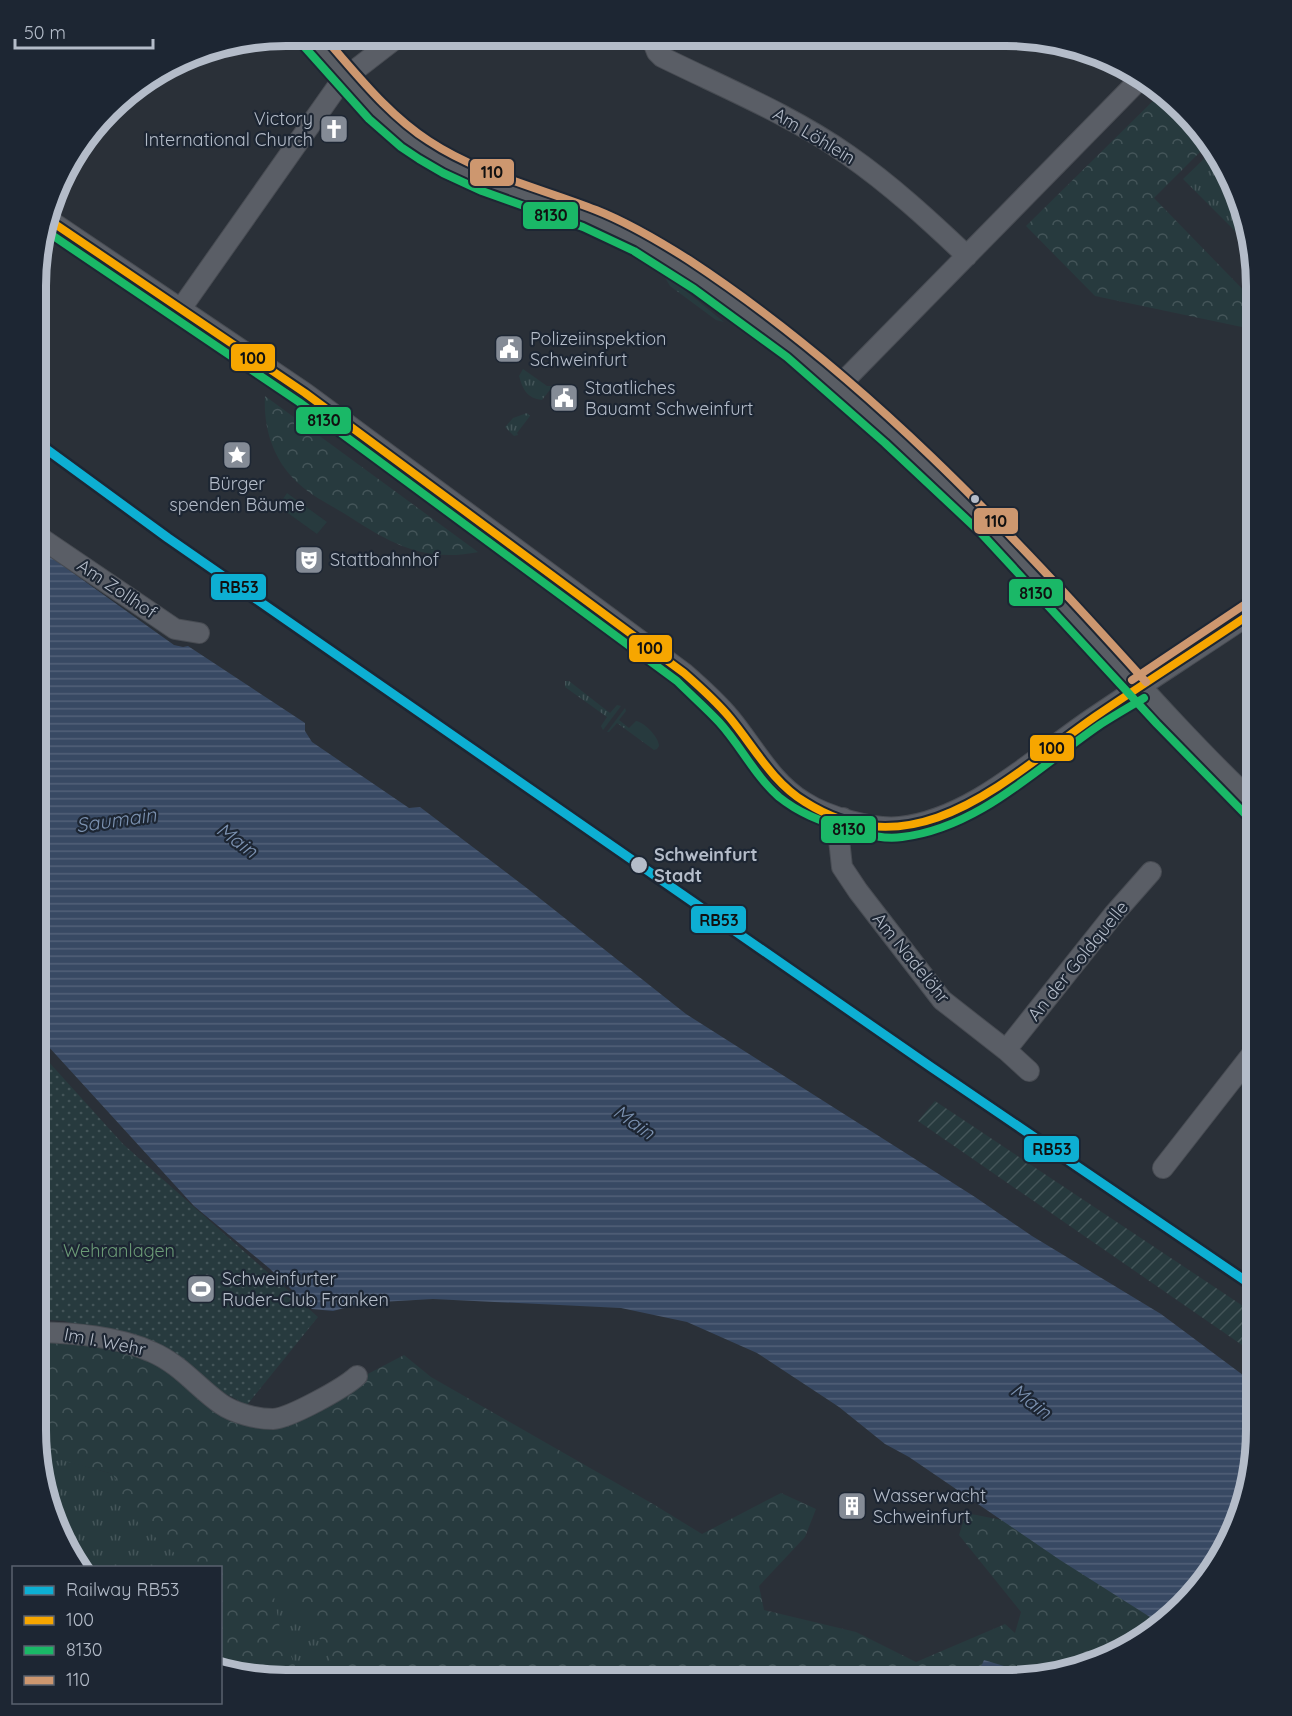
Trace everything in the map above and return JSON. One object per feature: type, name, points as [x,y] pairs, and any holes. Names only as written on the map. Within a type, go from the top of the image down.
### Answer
[{"type":"main road","points":[[318,46],[366,100],[395,128],[422,149],[484,182],[593,220],[633,239],[697,278],[759,322],[838,387],[966,503],[1017,555],[1138,689],[1246,801]]},
{"type":"street","points":[[180,310],[336,87],[386,46]]},
{"type":"street","name":"Am Löhlein","points":[[655,46],[662,57],[765,107],[847,154],[904,198],[967,256]]},
{"type":"street","points":[[838,387],[1135,84]]},
{"type":"street","points":[[55,224],[305,393],[684,673],[728,716],[770,772],[785,788],[805,803],[843,818],[880,827],[900,827],[926,821],[964,807],[1246,617]]},
{"type":"street","name":"Am Zollhof","points":[[46,541],[175,629],[200,633]]},
{"type":"street","name":"Am Nadelöhr","points":[[843,818],[839,839],[842,867],[858,891],[942,1000],[1029,1071]]},
{"type":"street","name":"An der Goldquelle","points":[[1006,1050],[1114,914],[1151,872]]},
{"type":"street","points":[[1163,1168],[1246,1062]]},
{"type":"street","name":"Im I. Wehr","points":[[46,1332],[77,1333],[151,1351],[178,1366],[223,1406],[250,1416],[274,1419],[314,1402],[357,1376]]},
{"type":"green space","points":[[1155,99],[1186,128],[1203,149],[1154,198],[1246,293],[1246,328],[1095,296],[1026,226]]},
{"type":"green space","points":[[1207,156],[1221,180],[1233,209],[1240,236],[1183,179]]},
{"type":"green space","points":[[661,271],[724,322],[716,320],[670,286]]},
{"type":"green space","points":[[523,369],[547,386],[551,386],[552,390],[542,400],[529,395],[524,389],[519,376]]},
{"type":"green space","points":[[265,396],[479,552],[441,555],[392,542],[299,484],[283,466],[272,444],[266,421]]},
{"type":"green space","points":[[527,413],[530,416],[517,433],[518,435],[514,436],[505,427],[513,418]]},
{"type":"green space","points":[[287,493],[327,522],[317,534],[278,506]]},
{"type":"green space","points":[[565,681],[569,681],[610,713],[617,705],[621,706],[603,730],[601,726],[607,717],[565,687]]},
{"type":"green space","points":[[625,708],[626,711],[619,720],[629,728],[636,721],[647,727],[657,738],[659,746],[657,749],[654,750],[617,723],[607,732]]},
{"type":"green space","name":"Wehranlagen","points":[[46,1059],[123,1144],[318,1317],[247,1405],[209,1385],[177,1355],[64,1321],[46,1320]]},
{"type":"green space","points":[[935,1101],[1246,1308],[1246,1348],[918,1121]]},
{"type":"green space","points":[[46,1332],[124,1343],[250,1416],[314,1402],[404,1355],[431,1377],[702,1534],[781,1493],[816,1509],[805,1537],[759,1586],[764,1610],[856,1632],[916,1662],[1005,1624],[1015,1633],[1021,1612],[959,1535],[966,1513],[1002,1520],[1154,1618],[1112,1645],[1083,1657],[1052,1665],[1006,1670],[335,1670],[310,1619],[272,1585],[280,1629],[297,1670],[240,1665],[222,1660],[222,1566],[185,1566],[182,1559],[139,1524],[127,1505],[113,1474],[48,1457],[46,1430]]},
{"type":"green space","points":[[48,1456],[113,1474],[592,1670],[286,1670],[240,1665],[222,1660],[222,1566],[89,1566],[79,1550],[59,1507]]},
{"type":"water","points":[[46,554],[174,645],[188,646],[305,723],[305,731],[312,742],[409,808],[420,807],[686,1014],[975,1197],[1032,1236],[1161,1314],[1246,1377],[1245,1445],[1241,1476],[1233,1507],[1221,1536],[1196,1576],[1153,1619],[1060,1560],[909,1457],[885,1444],[839,1407],[757,1353],[687,1322],[621,1308],[433,1299],[363,1303],[333,1311],[312,1309],[269,1268],[194,1206],[46,1044]]},
{"type":"water","points":[[984,1660],[1015,1669],[1006,1670],[980,1670]]},
{"type":"rail line","name":"RB53","points":[[46,449],[168,538],[931,1067],[1246,1281]]},
{"type":"transit line","name":"8130","points":[[304,46],[369,119],[401,147],[419,159],[482,191],[583,227],[634,251],[694,289],[787,357],[885,443],[980,532],[1157,724],[1246,815]]},
{"type":"transit line","name":"110","points":[[332,46],[386,106],[429,141],[448,153],[489,172],[596,210],[644,233],[689,260],[753,305],[815,353],[931,456],[1041,567],[1146,682]]},
{"type":"transit line","name":"100","points":[[55,224],[305,393],[684,673],[725,712],[783,785],[805,802],[846,821],[885,827],[923,822],[960,808],[1030,765],[1096,716],[1246,617]]},
{"type":"transit line","name":"8130","points":[[52,235],[299,402],[677,681],[719,722],[770,789],[794,808],[810,816],[879,837],[894,838],[930,831],[957,821],[1007,793],[1101,724],[1144,698]]},
{"type":"transit line","name":"110","points":[[1132,680],[1246,604]]},
{"type":"place","name":"Victory International Church","points":[[334,129]]},
{"type":"place","name":"Polizeiinspektion Schweinfurt","points":[[509,349]]},
{"type":"place","name":"Staatliches Bauamt Schweinfurt","points":[[564,398]]},
{"type":"place","name":"Bürger spenden Bäume","points":[[237,455]]},
{"type":"place","name":"Stattbahnhof","points":[[309,560]]},
{"type":"place","name":"Schweinfurt Stadt","points":[[639,865]]},
{"type":"place","name":"Schweinfurter Ruder-Club Franken","points":[[201,1289]]},
{"type":"place","name":"Wasserwacht Schweinfurt","points":[[852,1506]]},
{"type":"water label","name":"Saumain","points":[[116,820]]},
{"type":"water label","name":"Main","points":[[237,840]]},
{"type":"water label","name":"Main","points":[[634,1122]]},
{"type":"water label","name":"Main","points":[[1031,1401]]}]
